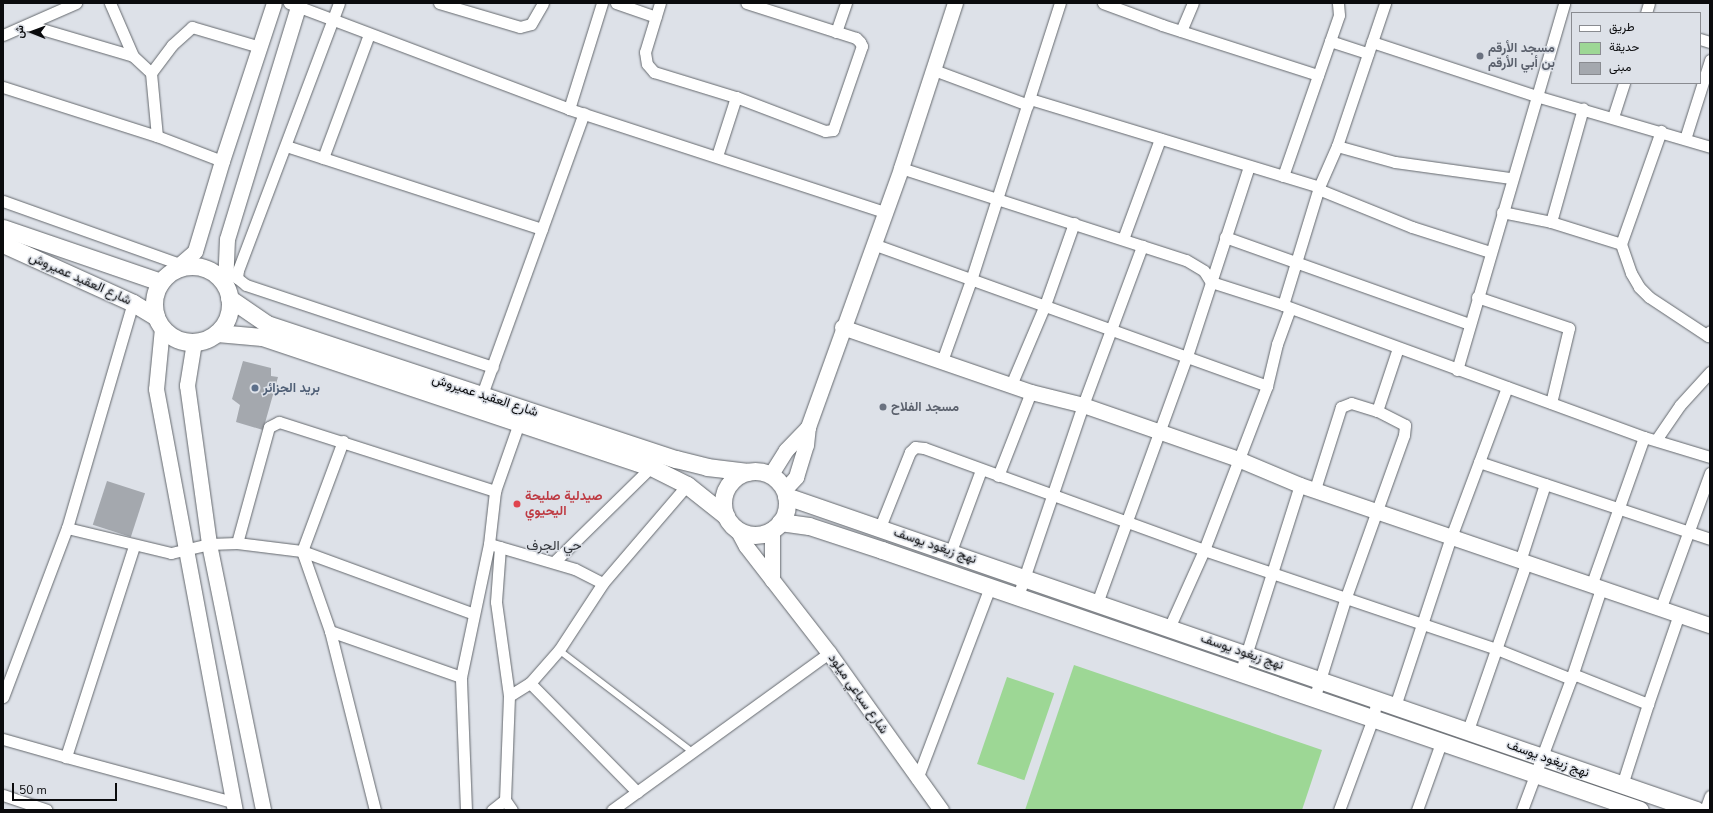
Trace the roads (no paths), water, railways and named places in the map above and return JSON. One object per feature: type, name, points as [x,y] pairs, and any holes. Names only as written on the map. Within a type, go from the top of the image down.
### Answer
[{"type":"main road","name":"شارع العقيد عميروش","points":[[3,228],[171,273]]},
{"type":"main road","name":"شارع العقيد عميروش","points":[[3,244],[133,303],[159,322]]},
{"type":"main road","points":[[194,266],[206,269],[217,276],[227,292],[229,311],[225,323],[217,333],[206,340],[194,342],[176,338],[159,322],[156,292],[171,273],[181,268],[194,266]]},
{"type":"main road","name":"شارع العقيد عميروش","points":[[227,292],[267,324],[480,402],[519,423],[651,467],[687,485],[726,516]]},
{"type":"main road","name":"شارع العقيد عميروش","points":[[217,333],[262,337],[676,459],[708,467],[748,472]]},
{"type":"main road","points":[[748,472],[771,474],[785,493],[786,508],[776,525],[755,534],[738,531],[726,516],[724,507],[726,489],[732,481],[748,472]]},
{"type":"main road","name":"نهج زيغود يوسف","points":[[785,493],[1097,604],[1468,730],[1622,786],[1696,810]]},
{"type":"main road","name":"نهج زيغود يوسف","points":[[776,525],[809,526],[1018,596],[1240,674],[1442,740],[1640,810]]},
{"type":"street","points":[[3,35],[76,3]]},
{"type":"street","points":[[110,3],[133,56],[151,73]]},
{"type":"street","points":[[3,201],[171,273],[195,251],[222,161],[274,3]]},
{"type":"street","points":[[339,3],[334,21],[238,270],[240,282],[492,367]]},
{"type":"street","points":[[439,3],[456,6],[520,27],[531,24],[542,3]]},
{"type":"street","points":[[569,109],[602,3]]},
{"type":"street","points":[[616,3],[656,17]]},
{"type":"street","points":[[660,3],[645,52],[651,68],[736,97],[825,131],[832,130],[862,46],[856,38],[746,3]]},
{"type":"street","points":[[836,32],[846,3]]},
{"type":"street","points":[[785,493],[796,477],[806,445],[808,427],[842,327],[901,168],[955,3]]},
{"type":"street","points":[[942,361],[971,280],[1060,3]]},
{"type":"street","points":[[1102,3],[1181,31],[1318,75]]},
{"type":"street","points":[[1181,31],[1193,3]]},
{"type":"street","points":[[1283,176],[1339,15],[1338,3]]},
{"type":"street","points":[[1169,628],[1204,550],[1267,386],[1296,261],[1318,188],[1337,146],[1386,3]]},
{"type":"street","points":[[1457,370],[1476,297],[1564,3]]},
{"type":"street","points":[[227,292],[227,239],[295,4],[334,21],[569,109],[717,156],[884,212]]},
{"type":"street","points":[[28,25],[133,56]]},
{"type":"street","points":[[156,136],[151,73],[172,45],[192,27],[260,47]]},
{"type":"street","points":[[323,158],[369,34]]},
{"type":"street","points":[[1330,41],[1368,53]]},
{"type":"street","points":[[1372,42],[1536,96],[1583,108],[1710,147]]},
{"type":"street","points":[[1685,139],[1710,60]]},
{"type":"street","points":[[934,70],[1029,102],[1283,176],[1318,188],[1412,227],[1490,252]]},
{"type":"street","points":[[1613,117],[1624,84]]},
{"type":"street","points":[[3,86],[156,136],[222,161]]},
{"type":"street","points":[[717,156],[736,97]]},
{"type":"street","points":[[1551,222],[1583,108]]},
{"type":"street","points":[[480,402],[584,113]]},
{"type":"street","points":[[1661,132],[1621,244],[1639,287],[1664,309],[1709,334]]},
{"type":"street","points":[[1123,239],[1160,139]]},
{"type":"street","points":[[286,146],[542,229]]},
{"type":"street","points":[[1337,146],[1395,162],[1511,178]]},
{"type":"street","points":[[1097,604],[1187,356],[1249,166]]},
{"type":"street","points":[[901,168],[998,198],[1186,260],[1204,271],[1211,282],[1286,307],[1644,437],[1710,457]]},
{"type":"street","points":[[1502,212],[1551,222],[1621,244]]},
{"type":"street","points":[[1011,385],[1045,304],[1074,223]]},
{"type":"street","points":[[1225,237],[1296,261],[1469,324]]},
{"type":"street","points":[[873,244],[971,280],[1045,304],[1111,330],[1187,356],[1267,386]]},
{"type":"street","points":[[1018,596],[1083,405],[1142,246]]},
{"type":"street","points":[[1476,297],[1569,328],[1551,403]]},
{"type":"street","points":[[3,697],[67,528],[133,303]]},
{"type":"street","points":[[3,739],[234,806],[185,552],[156,389],[159,322]]},
{"type":"street","points":[[842,327],[1032,392],[1083,405],[1238,459],[1307,487],[1596,588],[1661,607],[1710,625]]},
{"type":"street","points":[[194,342],[187,385],[209,544],[263,810]]},
{"type":"street","points":[[1377,411],[1398,348]]},
{"type":"street","points":[[1656,440],[1680,405],[1710,372]]},
{"type":"street","points":[[1395,706],[1423,625],[1450,537],[1507,387]]},
{"type":"street","points":[[998,476],[1032,392]]},
{"type":"street","points":[[1240,674],[1272,572],[1341,407],[1351,403],[1377,411],[1401,421],[1406,429],[1379,511],[1346,597],[1319,679],[1314,699]]},
{"type":"street","points":[[237,543],[269,428],[279,422],[343,441],[495,491]]},
{"type":"street","points":[[512,810],[505,800],[509,696],[496,602],[495,491],[519,423]]},
{"type":"street","points":[[771,474],[789,447],[808,427]]},
{"type":"street","points":[[1522,810],[1572,676],[1618,508],[1644,437]]},
{"type":"street","points":[[343,441],[302,551],[330,631],[375,810]]},
{"type":"street","points":[[880,527],[907,457],[915,448],[924,448],[1204,550],[1494,648],[1648,704]]},
{"type":"street","points":[[1479,462],[1710,539]]},
{"type":"street","points":[[554,562],[651,467]]},
{"type":"street","points":[[951,551],[981,470]]},
{"type":"street","points":[[1661,607],[1710,473]]},
{"type":"street","points":[[1468,730],[1523,562],[1545,484]]},
{"type":"street","points":[[509,696],[530,683],[559,650],[603,583],[687,485]]},
{"type":"street","points":[[772,580],[776,525]]},
{"type":"street","points":[[67,528],[134,546],[171,553],[185,552],[209,544],[237,543],[302,551],[474,614]]},
{"type":"street","name":"شارع سباعي ميلود","points":[[738,531],[772,580],[829,653],[917,779],[941,810]]},
{"type":"street","points":[[495,545],[554,562],[603,583]]},
{"type":"street","points":[[466,810],[461,677],[474,614],[495,545]]},
{"type":"street","points":[[66,757],[134,546]]},
{"type":"street","points":[[917,779],[990,587]]},
{"type":"street","points":[[1622,786],[1679,614]]},
{"type":"street","points":[[330,631],[461,677]]},
{"type":"street","points":[[612,810],[829,653]]},
{"type":"street","points":[[530,683],[637,792]]},
{"type":"street","points":[[1339,810],[1373,718],[1377,699]]},
{"type":"street","points":[[1417,810],[1442,740]]},
{"type":"street","points":[[3,795],[47,810]]},
{"type":"street","points":[[1705,810],[1710,796]]},
{"type":"street","points":[[492,810],[505,800]]},
{"type":"lane","points":[[559,650],[693,752]]},
{"type":"place","name":"مسجد الأرقم بن أبي الأرقم","points":[[1480,56]]},
{"type":"place","name":"بريد الجزائر","points":[[255,388]]},
{"type":"place","name":"مسجد الفلاح","points":[[883,407]]},
{"type":"place","name":"صيدلية صليحة اليحيوي","points":[[517,504]]},
{"type":"district","name":"حي الجرف","points":[[554,546]]}]
